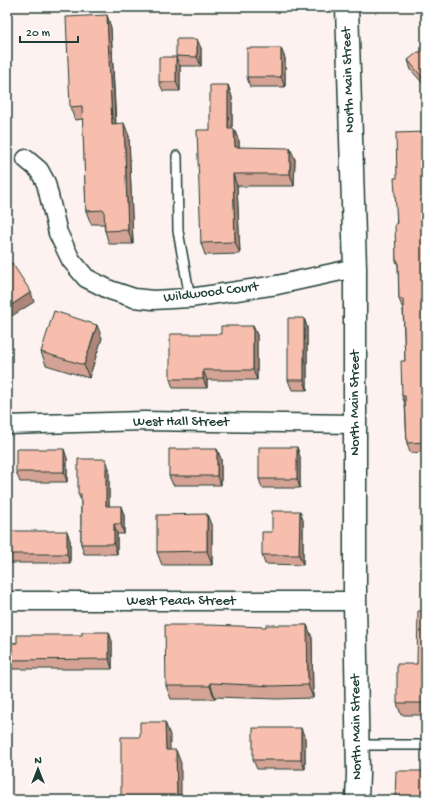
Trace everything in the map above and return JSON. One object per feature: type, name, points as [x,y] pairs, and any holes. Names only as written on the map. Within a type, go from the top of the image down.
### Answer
[{"type":"main road","name":"North Main Street","points":[[347,7],[355,268],[355,601],[357,800]]},
{"type":"street","name":"Wildwood Court","points":[[26,159],[39,170],[46,183],[58,233],[71,260],[86,278],[110,290],[134,298],[153,300],[190,298],[276,285],[355,268]]},
{"type":"street","name":"West Hall Street","points":[[7,425],[143,421],[355,424]]},
{"type":"street","name":"West Peach Street","points":[[7,600],[355,601]]},
{"type":"lane","points":[[177,156],[178,231],[190,298]]},
{"type":"lane","points":[[357,745],[426,745]]},
{"type":"building","points":[[107,15],[112,124],[124,123],[128,230],[105,231],[104,210],[86,211],[82,106],[70,107],[66,17]]},
{"type":"building","points":[[176,39],[197,39],[197,57],[176,56]]},
{"type":"building","points":[[247,48],[281,48],[281,77],[247,77]]},
{"type":"building","points":[[426,48],[426,82],[408,60]]},
{"type":"building","points":[[159,57],[176,57],[176,82],[159,82]]},
{"type":"building","points":[[210,85],[228,85],[228,129],[234,129],[235,147],[290,148],[290,174],[233,174],[235,242],[201,243],[197,130],[210,130]]},
{"type":"building","points":[[426,132],[426,442],[407,443],[405,396],[402,396],[401,361],[405,361],[403,299],[399,299],[398,261],[396,261],[395,224],[397,224],[394,178],[397,178],[396,133]]},
{"type":"building","points":[[12,263],[31,292],[7,308],[7,266]]},
{"type":"building","points":[[54,311],[97,325],[84,365],[41,352]]},
{"type":"building","points":[[288,318],[304,318],[304,380],[288,380]]},
{"type":"building","points":[[221,326],[253,326],[253,370],[203,370],[203,379],[170,379],[170,334],[221,334]]},
{"type":"building","points":[[259,447],[297,447],[297,479],[259,479]]},
{"type":"building","points":[[16,449],[64,449],[64,472],[16,472]]},
{"type":"building","points":[[169,449],[217,449],[217,476],[169,476]]},
{"type":"building","points":[[78,459],[106,459],[106,506],[121,506],[121,524],[114,524],[114,544],[81,544],[81,494],[78,494]]},
{"type":"building","points":[[272,511],[300,511],[299,555],[262,555],[262,532],[272,532]]},
{"type":"building","points":[[207,514],[207,551],[157,552],[157,515]]},
{"type":"building","points":[[7,531],[67,531],[67,554],[7,554]]},
{"type":"building","points":[[424,607],[426,608],[426,703],[397,703],[397,664],[417,664],[418,611],[424,611]]},
{"type":"building","points":[[165,625],[266,627],[266,625],[307,625],[308,685],[272,686],[210,683],[210,686],[166,686]]},
{"type":"building","points":[[82,632],[109,632],[109,659],[7,660],[7,643],[17,643],[17,635],[82,635]]},
{"type":"building","points":[[140,722],[165,722],[166,750],[176,750],[177,800],[121,800],[121,737],[140,737]]},
{"type":"building","points":[[253,728],[301,728],[301,760],[253,760]]},
{"type":"building","points":[[396,771],[426,771],[426,800],[395,800]]}]
